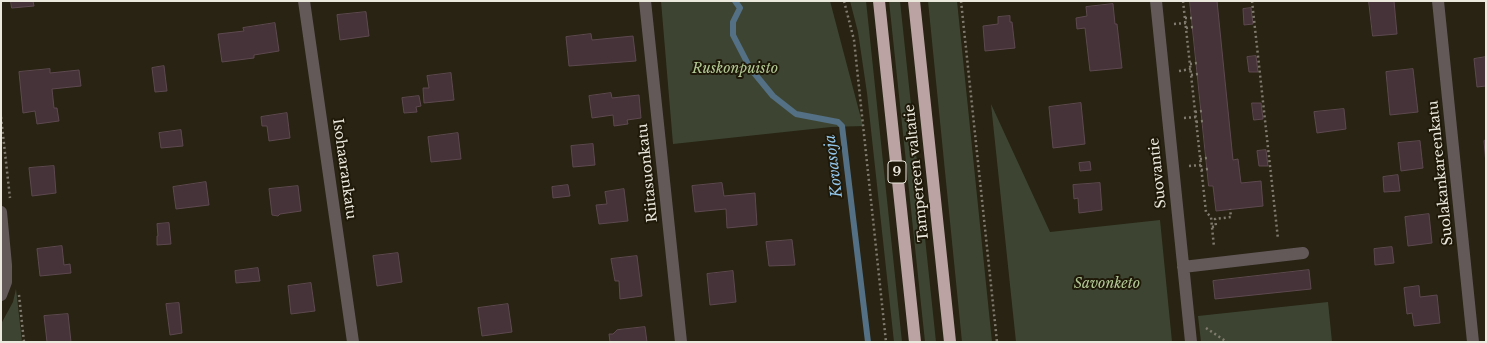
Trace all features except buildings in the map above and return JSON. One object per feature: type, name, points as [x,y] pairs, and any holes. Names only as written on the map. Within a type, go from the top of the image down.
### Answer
[{"type":"highway","name":"Tampereen valtatie","points":[[878,1],[915,342]]},
{"type":"highway","name":"Tampereen valtatie","points":[[914,1],[950,342]]},
{"type":"street","name":"Isohaarankatu","points":[[304,1],[353,342]]},
{"type":"street","name":"Riitasuonkatu","points":[[645,1],[681,342]]},
{"type":"street","name":"Suovantie","points":[[1156,1],[1191,342]]},
{"type":"street","name":"Suolakankareenkatu","points":[[1438,1],[1473,342]]},
{"type":"street","points":[[1,212],[6,265],[6,282],[1,296]]},
{"type":"street","points":[[1183,267],[1303,253]]},
{"type":"path","points":[[844,1],[854,40],[886,342]]},
{"type":"path","points":[[961,1],[997,342]]},
{"type":"path","points":[[1184,1],[1206,212],[1211,217],[1216,263]]},
{"type":"path","points":[[1252,1],[1279,255]]},
{"type":"path","points":[[1185,18],[1192,18]]},
{"type":"path","points":[[1186,28],[1193,27]]},
{"type":"path","points":[[1190,64],[1197,64]]},
{"type":"path","points":[[1191,75],[1198,74]]},
{"type":"path","points":[[1195,112],[1202,111]]},
{"type":"path","points":[[1196,122],[1203,121]]},
{"type":"path","points":[[1200,159],[1206,158]]},
{"type":"path","points":[[1201,170],[1208,169]]},
{"type":"path","points":[[1212,227],[1216,226],[1215,219],[1230,217],[1230,209]]},
{"type":"green space","name":"Ruskonpuisto","points":[[661,1],[830,1],[863,126],[831,127],[673,144]]},
{"type":"green space","points":[[850,1],[866,1],[902,342],[894,342],[867,93],[858,32]]},
{"type":"green space","points":[[889,1],[900,1],[936,342],[925,342]]},
{"type":"green space","points":[[928,1],[957,1],[992,342],[962,342]]},
{"type":"green space","name":"Savonketo","points":[[991,104],[1050,232],[1160,220],[1172,342],[1016,342]]},
{"type":"green space","points":[[16,289],[22,342],[1,342],[1,324],[13,302]]},
{"type":"green space","points":[[1328,302],[1332,342],[1201,342],[1198,316]]},
{"type":"waterway","name":"Kovasoja","points":[[735,1],[740,8],[733,22],[733,35],[750,68],[773,96],[796,114],[838,122],[842,126],[868,342]]}]
